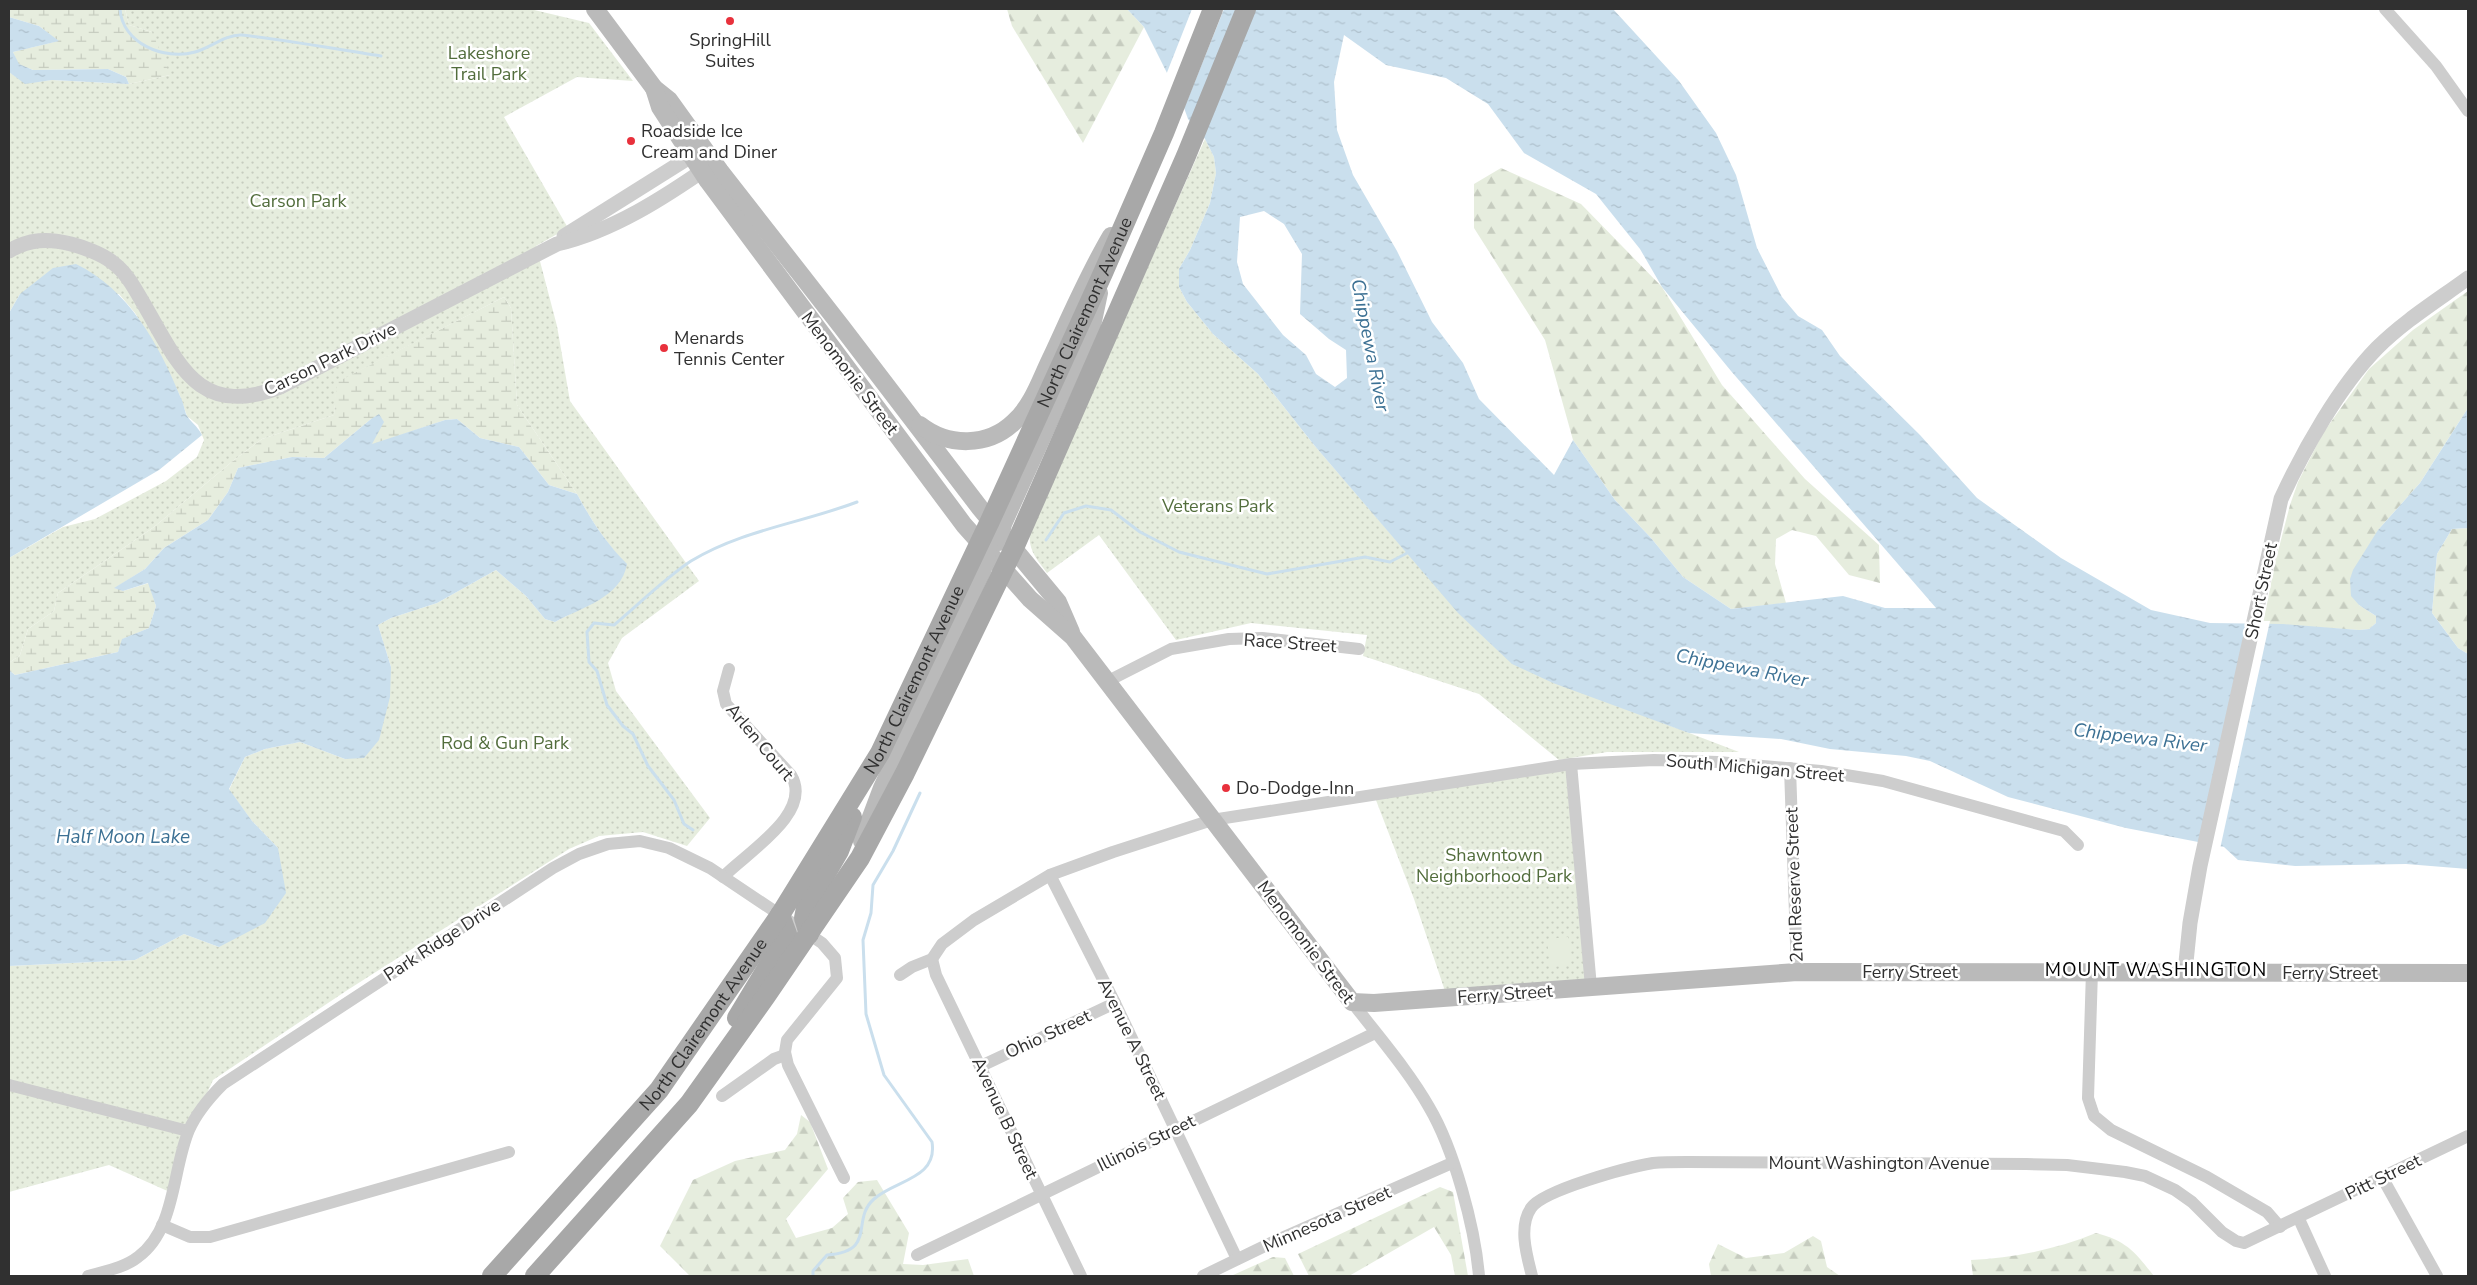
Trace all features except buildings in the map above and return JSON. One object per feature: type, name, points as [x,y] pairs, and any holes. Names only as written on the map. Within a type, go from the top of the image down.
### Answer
[{"type":"main road","name":"Menomonie Street","points":[[595,9],[654,88],[669,100],[708,167],[964,526],[1030,599],[1074,637],[1352,1002]]},
{"type":"main road","name":"North Clairemont Avenue","points":[[492,1276],[659,1090],[780,915],[880,753],[983,547],[995,527],[1164,133],[1213,9]]},
{"type":"main road","name":"North Clairemont Avenue","points":[[535,1276],[689,1104],[809,934],[854,866],[905,773],[1014,548],[1186,156],[1246,9]]},
{"type":"main road","name":"Menomonie Street","points":[[708,167],[910,416],[995,527],[1058,602],[1074,637]]},
{"type":"main road","points":[[910,416],[924,428],[941,437],[966,442],[986,439],[1015,422],[1034,394],[1095,264],[1135,197]]},
{"type":"main road","points":[[995,527],[1003,570]]},
{"type":"main road","points":[[854,866],[872,810],[972,594],[983,547]]},
{"type":"main road","points":[[809,934],[804,918],[806,908],[839,851],[864,779]]},
{"type":"main road","points":[[726,1051],[734,1022],[787,934],[780,915]]},
{"type":"main road","name":"Ferry Street","points":[[1352,1002],[1374,1003],[1796,972],[2468,973]]},
{"type":"street","points":[[2385,9],[2436,66],[2468,111]]},
{"type":"street","name":"Carson Park Drive","points":[[558,244],[566,233],[698,152]]},
{"type":"street","name":"Carson Park Drive","points":[[9,251],[20,244],[54,239],[77,245],[112,261],[129,278],[178,360],[194,381],[204,388],[230,398],[262,394],[280,386],[558,244],[606,227],[634,213],[708,167]]},
{"type":"street","name":"Short Street","points":[[2185,972],[2200,866],[2281,499],[2302,452],[2356,373],[2377,348],[2400,327],[2468,278]]},
{"type":"street","name":"Race Street","points":[[1108,681],[1171,649],[1228,638],[1262,638],[1360,649]]},
{"type":"street","name":"Arlen Court","points":[[722,877],[791,812],[797,789],[791,775],[726,704],[723,691],[729,669]]},
{"type":"street","name":"South Michigan Street","points":[[932,959],[942,944],[968,924],[1050,875],[1113,852],[1212,820],[1571,764],[1688,761],[1790,768],[1883,781],[1931,792],[2064,830],[2078,845]]},
{"type":"street","points":[[1571,764],[1591,987]]},
{"type":"street","name":"2nd Reserve Street","points":[[1790,768],[1796,972]]},
{"type":"street","name":"Park Ridge Drive","points":[[88,1276],[118,1267],[140,1256],[162,1225],[188,1131],[205,1102],[223,1084],[578,854],[608,844],[640,841],[669,848],[687,855],[809,934],[831,952],[837,964],[837,978],[792,1033],[785,1047],[786,1055]]},
{"type":"street","name":"Avenue A Street","points":[[1050,875],[1115,1002],[1237,1259]]},
{"type":"street","points":[[900,975],[912,967],[932,959]]},
{"type":"street","name":"Avenue B Street","points":[[932,959],[936,975],[1081,1276]]},
{"type":"street","points":[[2092,972],[2088,1098],[2094,1116],[2111,1130],[2207,1178],[2267,1212],[2280,1227]]},
{"type":"street","name":"Ohio Street","points":[[981,1066],[1115,1002]]},
{"type":"street","name":"Menomonie Street","points":[[1352,1002],[1430,1109],[1452,1163],[1466,1209],[1479,1276]]},
{"type":"street","name":"Illinois Street","points":[[917,1255],[1176,1128],[1376,1033]]},
{"type":"street","points":[[722,1096],[774,1059],[786,1055],[844,1178]]},
{"type":"street","points":[[9,1085],[188,1131]]},
{"type":"street","name":"Pitt Street","points":[[2299,1219],[2468,1136]]},
{"type":"street","points":[[162,1225],[190,1237],[210,1237],[509,1152]]},
{"type":"street","name":"Mount Washington Avenue","points":[[1532,1276],[1525,1228],[1527,1216],[1535,1203],[1561,1190],[1611,1174],[1669,1162],[2026,1164],[2090,1167],[2145,1176],[2161,1183],[2192,1202],[2222,1232],[2236,1241],[2249,1242],[2299,1219]]},
{"type":"street","name":"Minnesota Street","points":[[1203,1276],[1452,1163]]},
{"type":"street","points":[[2382,1177],[2437,1276]]},
{"type":"street","points":[[2299,1219],[2324,1276]]},
{"type":"green space","points":[[9,9],[125,9],[129,25],[152,32],[174,49],[170,75],[129,84],[126,77],[108,69],[33,70],[18,64],[13,52],[58,41],[39,26],[9,17]]},
{"type":"green space","points":[[125,9],[530,9],[589,23],[633,81],[577,77],[504,117],[568,228],[536,246],[557,326],[570,401],[699,581],[622,638],[608,663],[616,691],[710,818],[687,846],[643,832],[599,836],[569,849],[346,991],[213,1080],[199,1111],[172,1193],[109,1165],[9,1192],[9,966],[135,960],[184,934],[219,947],[278,848],[252,821],[229,790],[245,757],[265,749],[300,742],[345,759],[391,667],[378,625],[391,618],[437,603],[496,570],[526,596],[545,619],[555,622],[572,613],[627,565],[599,531],[577,494],[517,405],[511,308],[504,297],[337,382],[334,415],[262,439],[154,527],[58,593],[54,611],[28,629],[20,655],[9,663],[9,558],[63,527],[95,519],[166,481],[197,457],[204,440],[198,425],[187,416],[180,396],[161,357],[135,313],[119,294],[20,294],[9,313],[9,72],[25,83],[52,80],[129,84],[170,75],[152,32],[129,25]]},
{"type":"green space","points":[[1007,9],[1127,9],[1144,27],[1083,143],[1012,26]]},
{"type":"green space","name":"Veterans Park","points":[[1205,139],[1214,157],[1216,173],[1210,203],[1190,250],[1179,269],[1179,287],[1187,302],[1213,334],[1258,374],[1314,445],[1421,569],[1608,702],[1739,752],[1607,752],[1559,760],[1479,694],[1363,656],[1367,635],[1251,623],[1176,640],[1099,535],[1047,573],[1031,547],[1031,528]]},
{"type":"green space","points":[[1501,168],[1581,204],[1662,287],[1722,385],[1805,479],[1879,545],[1880,583],[1849,575],[1816,536],[1792,530],[1776,539],[1775,564],[1786,603],[1731,609],[1683,577],[1651,538],[1615,500],[1573,440],[1545,340],[1474,228],[1474,184]]},
{"type":"green space","points":[[2468,291],[2468,408],[2420,483],[2378,530],[2359,605],[2376,616],[2376,623],[2369,629],[2359,630],[2263,624],[2275,563],[2290,505],[2298,482],[2323,433],[2369,369],[2413,330]]},
{"type":"green space","points":[[504,297],[511,308],[517,405],[577,494],[549,485],[519,447],[480,438],[457,419],[445,420],[372,445],[371,419],[324,458],[292,457],[238,468],[228,492],[208,520],[164,548],[145,569],[115,588],[123,591],[149,583],[156,606],[149,628],[123,639],[118,652],[15,675],[9,670],[9,663],[20,655],[28,629],[54,611],[58,593],[154,527],[262,439],[334,415],[336,382]]},
{"type":"green space","points":[[2468,528],[2468,654],[2458,648],[2432,613],[2437,554],[2452,529]]},
{"type":"green space","name":"Shawntown Neighborhood Park","points":[[1571,764],[1591,987],[1445,991],[1414,899],[1374,795]]},
{"type":"green space","points":[[1568,937],[1571,965],[1550,967],[1547,939]]},
{"type":"green space","points":[[801,1115],[810,1122],[828,1169],[786,1219],[796,1238],[832,1228],[848,1214],[843,1198],[858,1182],[877,1180],[909,1233],[903,1264],[923,1265],[968,1259],[974,1276],[690,1276],[660,1246],[693,1180],[735,1161],[785,1150],[797,1134]]},
{"type":"green space","points":[[1440,1187],[1453,1192],[1468,1276],[1455,1276],[1451,1255],[1434,1227],[1349,1276],[1309,1276],[1298,1254]]},
{"type":"green space","points":[[2096,1233],[2107,1236],[2130,1248],[2154,1276],[1973,1276],[1971,1260],[2035,1252],[2066,1244]]},
{"type":"green space","points":[[1813,1236],[1821,1241],[1827,1267],[1840,1276],[1711,1276],[1709,1264],[1718,1244],[1746,1258],[1784,1253]]},
{"type":"green space","points":[[1273,1257],[1285,1258],[1294,1276],[1231,1276]]},
{"type":"water","name":"Chippewa River","points":[[1127,9],[1613,9],[1679,81],[1716,133],[1736,175],[1757,248],[1782,297],[1798,316],[1822,330],[1840,356],[1920,435],[1977,498],[2061,558],[2151,610],[2210,623],[2283,624],[2359,630],[2369,629],[2376,623],[2376,616],[2359,605],[2351,596],[2350,579],[2353,570],[2378,530],[2420,483],[2468,408],[2468,528],[2452,529],[2437,554],[2432,613],[2458,648],[2468,654],[2468,869],[2406,864],[2295,866],[2238,860],[2224,847],[2126,828],[2008,797],[1930,761],[1906,756],[1830,749],[1781,739],[1689,733],[1553,683],[1512,664],[1458,613],[1314,445],[1258,374],[1213,334],[1187,302],[1179,287],[1179,269],[1190,250],[1210,203],[1216,173],[1214,157],[1205,139],[1188,119],[1183,105],[1144,27]],"holes":[[[1344,35],[1386,65],[1446,78],[1488,104],[1524,153],[1596,194],[1640,249],[1662,287],[1731,371],[1936,608],[1885,608],[1843,596],[1731,609],[1683,577],[1651,538],[1615,500],[1573,440],[1554,475],[1479,399],[1463,363],[1432,322],[1397,251],[1353,175],[1337,130],[1334,82]],[[1264,211],[1284,224],[1302,254],[1300,314],[1329,339],[1346,350],[1347,378],[1335,387],[1316,374],[1306,355],[1283,335],[1243,284],[1237,262],[1240,217]]]},
{"type":"water","points":[[9,17],[39,26],[59,41],[13,52],[19,64],[33,70],[108,69],[126,77],[129,84],[52,80],[25,84],[9,72]]},
{"type":"water","points":[[76,264],[95,275],[111,288],[140,320],[172,376],[186,414],[202,435],[159,470],[9,558],[9,313],[20,294],[53,268]]},
{"type":"water","name":"Half Moon Lake","points":[[379,414],[384,422],[372,444],[445,420],[457,419],[480,438],[519,447],[549,485],[577,494],[599,531],[627,564],[623,576],[617,585],[599,600],[555,622],[545,619],[526,596],[496,570],[437,603],[391,618],[378,625],[391,667],[390,697],[379,740],[364,758],[345,759],[300,742],[265,749],[245,757],[229,789],[252,821],[278,848],[286,893],[265,923],[219,947],[184,934],[135,960],[9,966],[9,670],[15,675],[118,652],[122,639],[149,628],[156,606],[148,583],[123,591],[114,588],[145,569],[164,548],[208,520],[228,492],[238,468],[292,457],[324,458]]},
{"type":"pier","points":[[1192,9],[1224,9],[1183,111],[1166,75]]},
{"type":"pier","points":[[2247,621],[2270,621],[2220,849],[2198,844]]},
{"type":"waterway","points":[[120,9],[128,31],[136,40],[147,47],[170,54],[195,52],[224,39],[242,35],[381,56]]},
{"type":"waterway","points":[[693,830],[684,824],[674,800],[648,766],[633,734],[623,726],[607,705],[597,671],[589,662],[587,632],[594,623],[614,625],[671,575],[711,550],[751,534],[857,502]]},
{"type":"waterway","points":[[1046,540],[1064,513],[1086,506],[1111,510],[1140,532],[1179,552],[1267,574],[1365,557],[1390,562],[1409,552]]},
{"type":"waterway","points":[[813,1276],[813,1271],[827,1255],[852,1248],[858,1241],[867,1207],[874,1199],[922,1171],[928,1164],[932,1154],[932,1142],[884,1075],[866,1014],[863,940],[871,913],[873,885],[893,851],[920,793]]},
{"type":"place","name":"SpringHill Suites","points":[[730,21]]},
{"type":"place","name":"Roadside Ice Cream and Diner","points":[[631,141]]},
{"type":"place","name":"Menards Tennis Center","points":[[664,348]]},
{"type":"place","name":"Do-Dodge-Inn","points":[[1226,788]]},
{"type":"district","name":"MOUNT WASHINGTON","points":[[2156,969]]},
{"type":"park label","name":"Lakeshore Trail Park","points":[[489,63]]},
{"type":"park label","name":"Carson Park","points":[[298,201]]},
{"type":"park label","name":"Rod & Gun Park","points":[[505,743]]}]
